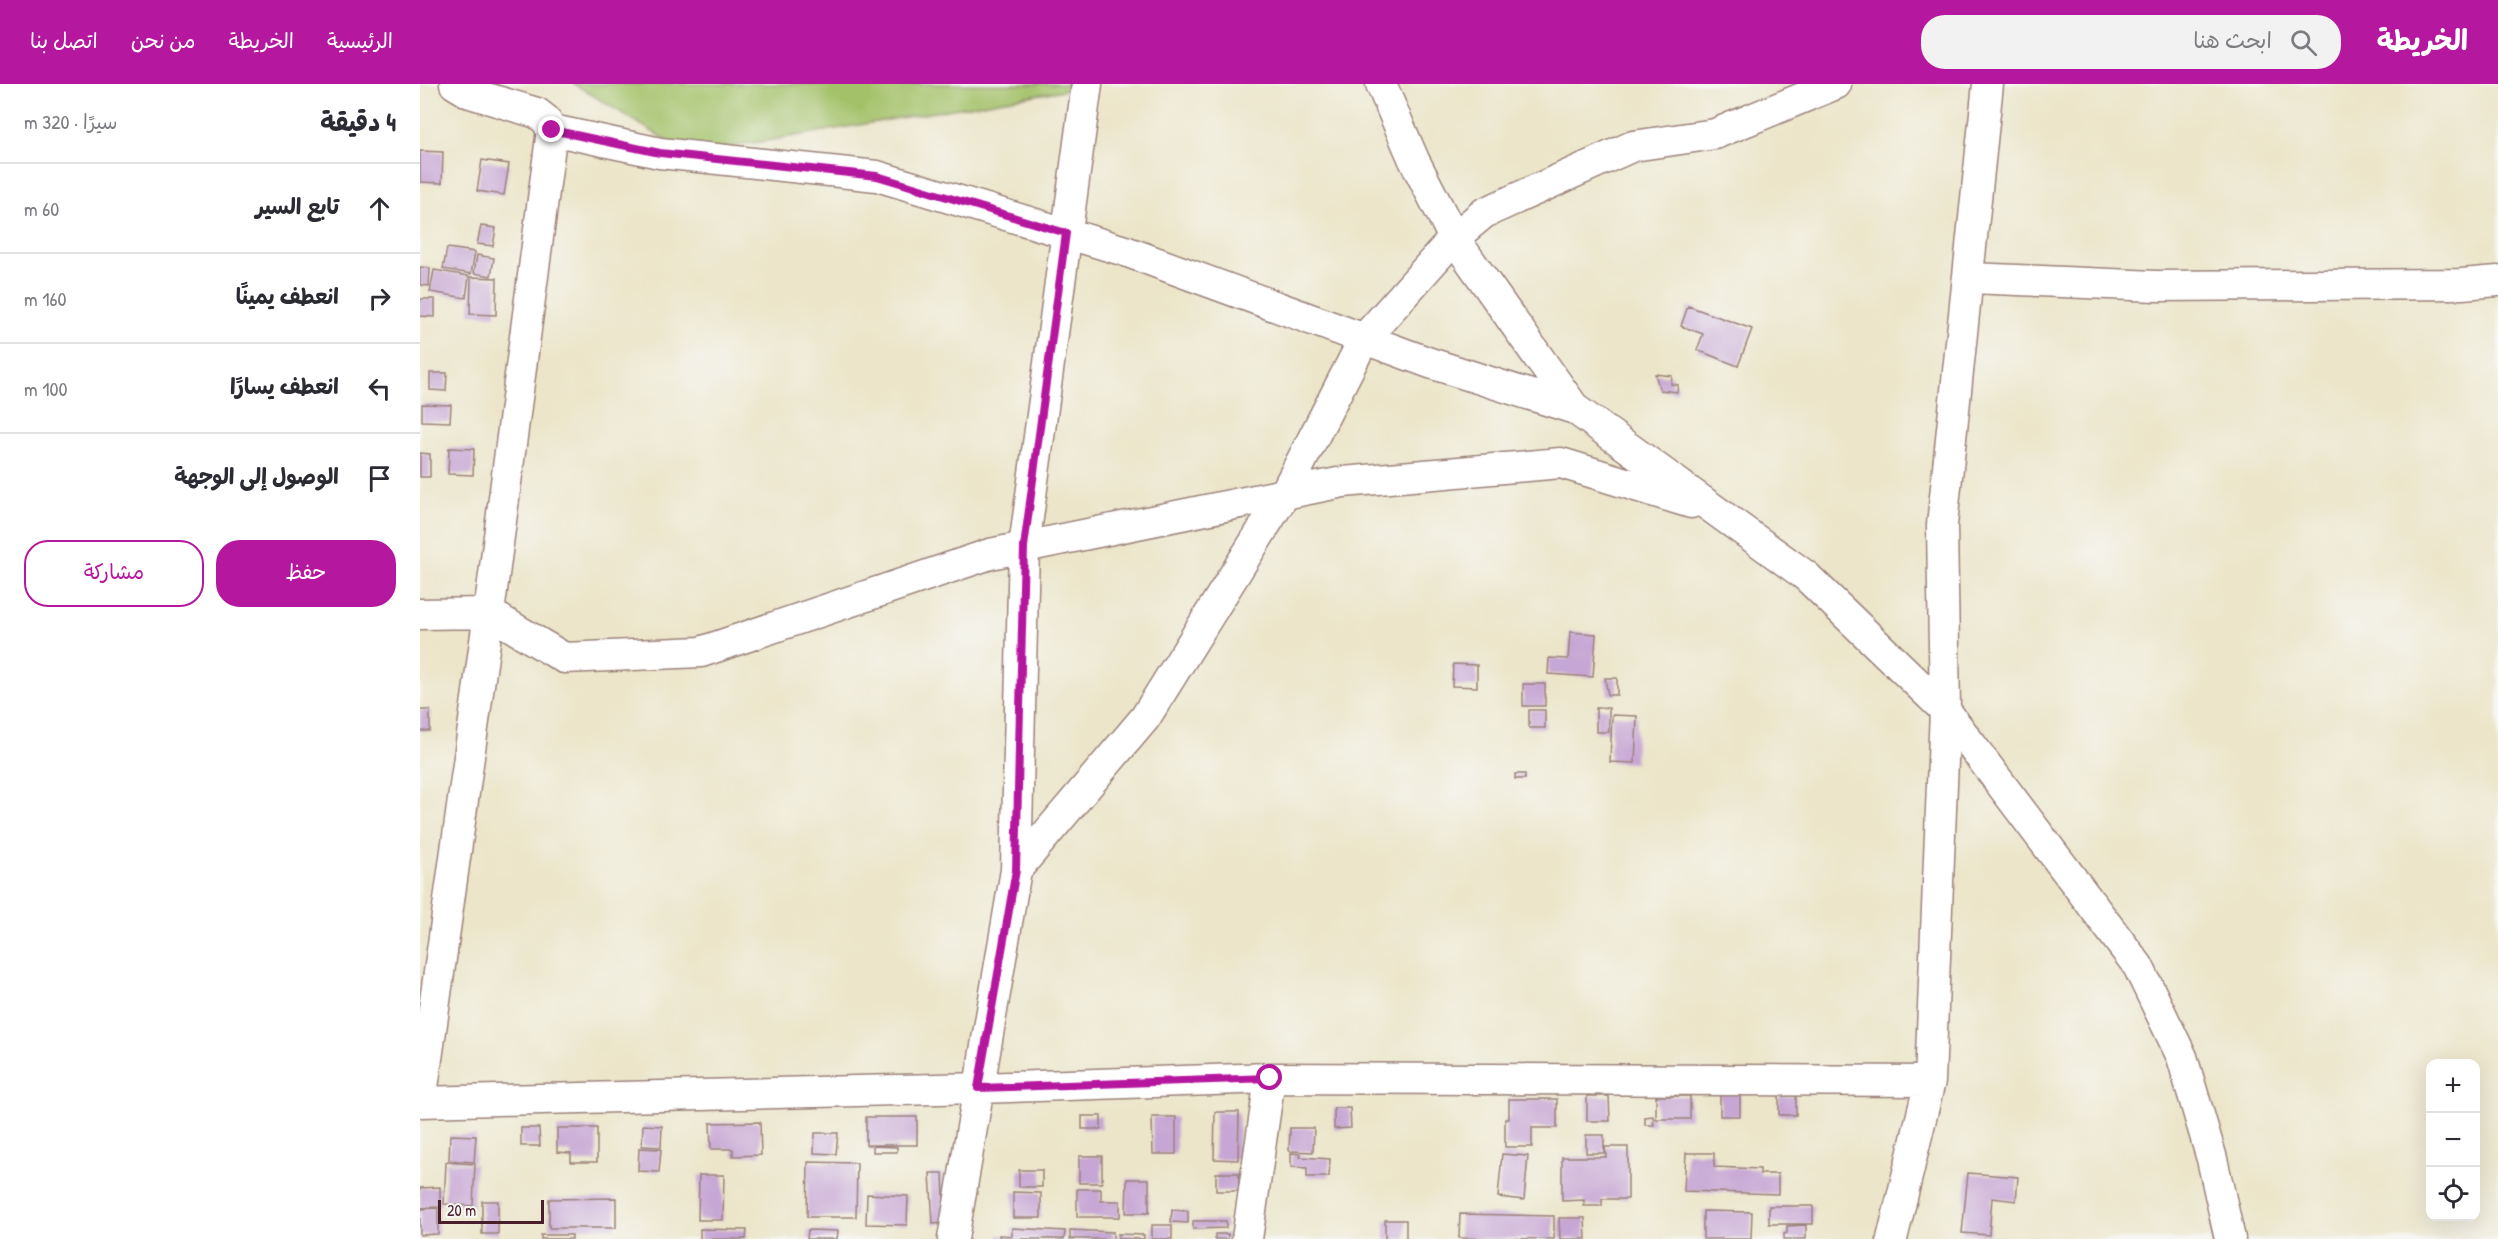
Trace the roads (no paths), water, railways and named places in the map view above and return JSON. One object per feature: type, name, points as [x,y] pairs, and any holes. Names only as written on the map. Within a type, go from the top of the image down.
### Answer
[{"type":"street","points":[[454,84],[470,93],[537,113],[546,120],[552,130],[489,613],[420,1102],[1270,1078],[1930,1081]]},
{"type":"street","points":[[953,1239],[1016,870],[1024,547],[1087,84]]},
{"type":"street","points":[[1381,84],[1414,160],[1454,238],[1575,409]]},
{"type":"street","points":[[1016,870],[1145,717],[1284,495],[1364,339],[1454,238],[1484,213],[1634,146],[1715,134],[1836,84]]},
{"type":"street","points":[[1892,1239],[1930,1081],[1945,710],[1942,525],[1970,278],[1988,84]]},
{"type":"street","points":[[552,130],[660,153],[877,176],[1125,251],[1430,363],[1575,409],[1806,576],[1945,710],[2138,966],[2181,1057],[2212,1159],[2230,1239]]},
{"type":"street","points":[[1970,278],[2156,286],[2462,284],[2498,281]]},
{"type":"street","points":[[420,614],[489,613],[564,658],[701,652],[990,554],[1343,482],[1561,463],[1715,510]]},
{"type":"street","points":[[1247,1239],[1270,1078]]}]
